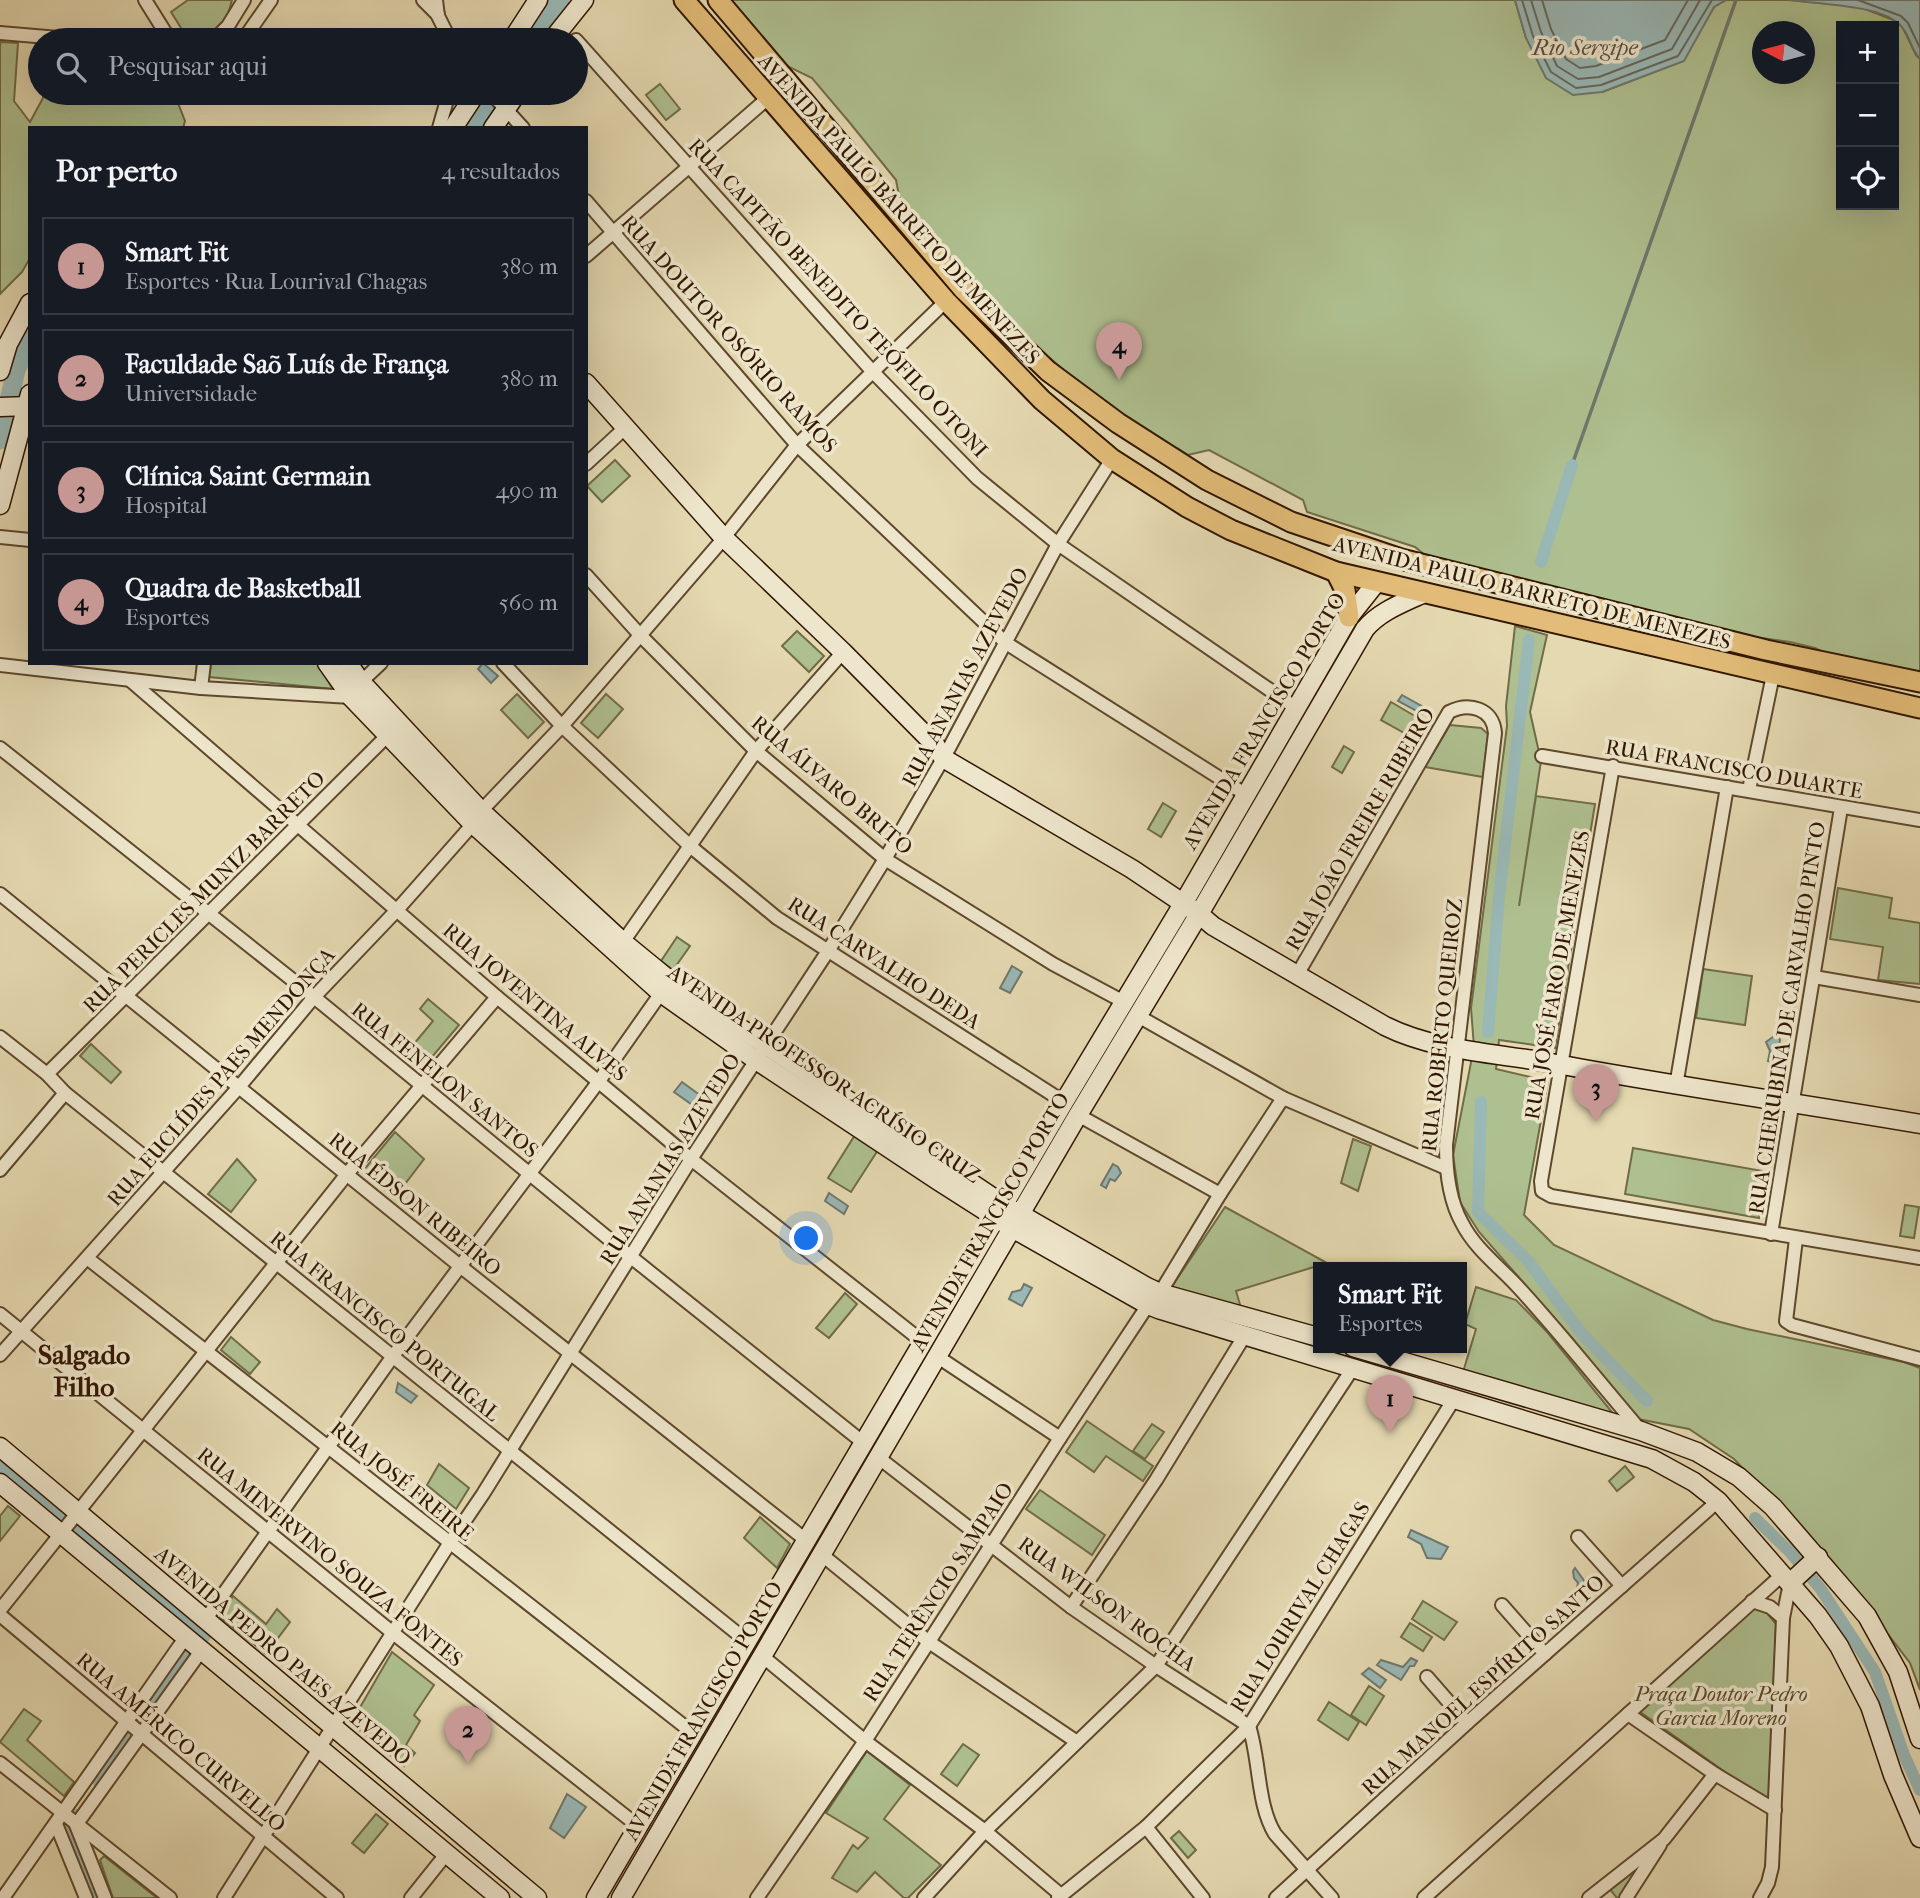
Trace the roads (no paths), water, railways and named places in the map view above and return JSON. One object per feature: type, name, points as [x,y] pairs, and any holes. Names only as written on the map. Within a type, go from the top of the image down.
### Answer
[{"type":"main road","points":[[520,28],[538,0]]},
{"type":"main road","points":[[561,28],[584,0]]},
{"type":"main road","name":"AVENIDA PAULO BARRETO DE MENEZES","points":[[684,0],[946,302],[1042,400],[1112,459],[1187,507],[1231,530],[1336,572],[1376,583],[1506,610],[1920,708]]},
{"type":"main road","name":"AVENIDA PAULO BARRETO DE MENEZES","points":[[718,0],[964,290],[1048,371],[1118,424],[1207,481],[1291,522],[1401,559],[1766,650],[1920,682]]},
{"type":"main road","points":[[454,126],[468,105]]},
{"type":"main road","points":[[494,126],[504,105]]},
{"type":"main road","points":[[0,371],[8,344],[28,307]]},
{"type":"main road","points":[[588,385],[723,537],[738,559],[843,652],[942,751],[1185,900],[1213,926],[1406,1037],[1676,1086],[1920,1124]]},
{"type":"main road","points":[[0,407],[26,410],[13,477],[0,505]]},
{"type":"main road","points":[[1095,445],[1110,442],[1118,424]]},
{"type":"main road","points":[[1336,572],[1345,590],[1349,617]]},
{"type":"main road","points":[[1376,583],[1391,577],[1415,575],[1526,600],[1570,602]]},
{"type":"main road","name":"AVENIDA FRANCISCO PORTO","points":[[596,1898],[1349,617],[1376,583]]},
{"type":"main road","name":"AVENIDA FRANCISCO PORTO","points":[[621,1898],[1365,629],[1383,613],[1424,593]]},
{"type":"main road","points":[[329,665],[477,818]]},
{"type":"main road","points":[[349,665],[356,690],[387,736],[477,818]]},
{"type":"main road","name":"AVENIDA PROFESSOR ACRÍSIO CRUZ","points":[[477,818],[623,942],[761,1053]]},
{"type":"main road","name":"AVENIDA PROFESSOR ACRÍSIO CRUZ","points":[[477,818],[661,993],[761,1053],[1000,1212],[1154,1299]]},
{"type":"main road","points":[[1154,1299],[1245,1335],[1653,1459],[1694,1482],[1718,1501],[1789,1578],[1839,1646],[1876,1723],[1905,1807],[1920,1838]]},
{"type":"main road","points":[[1154,1299],[1313,1336]]},
{"type":"main road","points":[[1375,1353],[1641,1431],[1697,1452],[1739,1477],[1773,1507],[1814,1560],[1867,1616],[1898,1672],[1920,1739]]},
{"type":"main road","points":[[1419,1389],[1427,1382],[1429,1368]]},
{"type":"main road","points":[[1490,1410],[1490,1398],[1498,1389]]},
{"type":"main road","name":"AVENIDA PEDRO PAES AZEVEDO","points":[[0,1447],[68,1523],[194,1645],[500,1898]]},
{"type":"main road","name":"AVENIDA PEDRO PAES AZEVEDO","points":[[0,1483],[68,1523],[205,1620],[537,1898]]},
{"type":"main road","points":[[1789,1578],[1814,1560]]},
{"type":"street","points":[[145,0],[162,28]]},
{"type":"street","points":[[226,28],[244,0]]},
{"type":"street","points":[[251,28],[271,0]]},
{"type":"street","points":[[423,0],[438,16]]},
{"type":"street","points":[[436,0],[438,16],[443,28]]},
{"type":"street","points":[[0,33],[28,35]]},
{"type":"street","name":"RUA CAPITÃO BENEDITO TEÓFILO OTONI","points":[[588,53],[872,371],[977,478],[1058,544],[1296,708]]},
{"type":"street","points":[[588,254],[768,98]]},
{"type":"street","points":[[440,126],[446,105]]},
{"type":"street","points":[[504,105],[521,126]]},
{"type":"street","name":"RUA DOUTOR OSÓRIO RAMOS","points":[[588,203],[797,445],[1006,643],[1245,794]]},
{"type":"street","name":"RUA EUCLÍDES PAES MENDONÇA","points":[[0,1355],[239,1087],[314,997],[397,911],[477,818],[562,726],[723,537],[797,445],[946,302]]},
{"type":"street","points":[[588,462],[626,427]]},
{"type":"street","name":"RUA ANANIAS AZEVEDO","points":[[319,1747],[483,1494],[691,1159],[885,859],[1058,544],[1112,459]]},
{"type":"street","points":[[0,537],[28,540]]},
{"type":"street","name":"RUA ÁLVARO BRITO","points":[[588,577],[640,635],[719,708],[756,751],[885,859],[1053,964],[1124,1002]]},
{"type":"street","points":[[623,942],[756,751],[843,652]]},
{"type":"street","points":[[0,665],[201,688],[356,690],[379,665]]},
{"type":"street","points":[[201,688],[204,665]]},
{"type":"street","name":"RUA CARVALHO DEDA","points":[[505,665],[562,726],[690,846],[777,918],[1064,1102]]},
{"type":"street","points":[[1749,790],[1773,675]]},
{"type":"street","name":"RUA JOVENTINA ALVES","points":[[131,681],[497,997],[691,1159],[923,1342]]},
{"type":"street","name":"RUA JOÃO FREIRE RIBEIRO","points":[[1297,975],[1449,712],[1472,707],[1483,710],[1493,724]]},
{"type":"street","name":"RUA ROBERTO QUEIROZ","points":[[1493,724],[1493,750],[1446,1145],[1446,1168],[1455,1210],[1478,1246],[1518,1287],[1641,1431]]},
{"type":"street","name":"RUA PERICLES MUNIZ BARRETO","points":[[47,1074],[387,736]]},
{"type":"street","name":"RUA FENELON SANTOS","points":[[0,748],[314,997],[631,1257],[865,1444]]},
{"type":"street","name":"RUA FRANCISCO DUARTE","points":[[1542,756],[1920,820]]},
{"type":"street","name":"RUA JOSÉ FARO DE MENEZES","points":[[1613,766],[1541,1181],[1542,1191],[1551,1196],[1771,1234]]},
{"type":"street","points":[[1676,1086],[1727,787]]},
{"type":"street","name":"RUA CHERUBINA DE CARVALHO PINTO","points":[[1771,1234],[1841,808]]},
{"type":"street","name":"RUA ÉDSON RIBEIRO","points":[[0,894],[460,1266],[807,1541]]},
{"type":"street","points":[[1814,977],[1920,995]]},
{"type":"street","points":[[205,1620],[393,1356],[599,1081],[661,993]]},
{"type":"street","points":[[0,1610],[347,1174],[497,997]]},
{"type":"street","points":[[1138,1016],[1283,1098],[1446,1168]]},
{"type":"street","name":"RUA FRANCISCO PORTUGAL","points":[[0,1037],[47,1074],[65,1093],[748,1642]]},
{"type":"street","points":[[0,1170],[65,1093]]},
{"type":"street","name":"RUA TERÊNCIO SAMPAIO","points":[[757,1898],[865,1741],[1283,1098]]},
{"type":"street","points":[[1078,1115],[1220,1194]]},
{"type":"street","points":[[1771,1234],[1920,1258]]},
{"type":"street","points":[[1796,1239],[1786,1321],[1792,1325],[1920,1359]]},
{"type":"street","name":"RUA JOSÉ FREIRE","points":[[88,1258],[692,1733]]},
{"type":"street","name":"RUA MINERVINO SOUZA FONTES","points":[[0,1314],[393,1633],[638,1826]]},
{"type":"street","points":[[1071,1607],[1156,1480],[1245,1335]]},
{"type":"street","points":[[938,1357],[1060,1438]]},
{"type":"street","points":[[924,1898],[985,1831],[1156,1666],[1353,1368]]},
{"type":"street","name":"RUA LOURIVAL CHAGAS","points":[[1060,1896],[1146,1827],[1249,1726],[1454,1399]]},
{"type":"street","name":"RUA WILSON ROCHA","points":[[879,1458],[1071,1607],[1249,1726]]},
{"type":"street","name":"RUA MANOEL ESPÍRITO SANTO","points":[[1276,1898],[1467,1723],[1718,1501]]},
{"type":"street","points":[[1578,1537],[1622,1586]]},
{"type":"street","points":[[821,1554],[929,1642],[1077,1742]]},
{"type":"street","points":[[1424,1898],[1752,1601],[1789,1578]]},
{"type":"street","points":[[1760,1898],[1772,1867],[1783,1618],[1789,1578]]},
{"type":"street","points":[[1752,1601],[1770,1606],[1783,1618]]},
{"type":"street","points":[[1502,1605],[1545,1654]]},
{"type":"street","name":"RUA AMÉRICO CURVELLO","points":[[0,1615],[337,1898]]},
{"type":"street","points":[[3,1898],[127,1723],[194,1645]]},
{"type":"street","points":[[76,1825],[141,1734],[194,1645]]},
{"type":"street","points":[[762,1656],[865,1741],[985,1831],[1060,1896]]},
{"type":"street","points":[[1427,1676],[1467,1723]]},
{"type":"street","points":[[1628,1714],[1715,1774],[1775,1810]]},
{"type":"street","points":[[1249,1726],[1256,1746],[1263,1806],[1268,1823],[1332,1898]]},
{"type":"street","points":[[224,1898],[319,1747]]},
{"type":"street","points":[[0,1763],[61,1817],[76,1825],[170,1898]]},
{"type":"street","points":[[1626,1898],[1664,1839],[1715,1774]]},
{"type":"street","points":[[61,1817],[86,1898]]},
{"type":"street","points":[[76,1825],[105,1898]]},
{"type":"street","points":[[1146,1827],[1203,1898]]},
{"type":"street","points":[[1589,1898],[1605,1894],[1664,1839]]},
{"type":"street","points":[[411,1898],[447,1853]]},
{"type":"water","name":"Rio Sergipe","points":[[1515,0],[1726,0],[1714,7],[1684,61],[1602,92],[1573,95],[1546,78],[1526,38]]},
{"type":"water","points":[[1790,0],[1920,0],[1920,59],[1899,21],[1866,10]]},
{"type":"water","points":[[485,665],[498,676],[491,683],[478,669]]},
{"type":"water","points":[[1402,695],[1425,708],[1422,714],[1398,701]]},
{"type":"water","points":[[1012,966],[1022,972],[1010,993],[1000,988]]},
{"type":"water","points":[[1777,1034],[1780,1040],[1779,1048],[1783,1053],[1781,1062],[1768,1061],[1770,1051],[1766,1042]]},
{"type":"water","points":[[682,1082],[708,1101],[701,1111],[674,1092]]},
{"type":"water","points":[[1113,1164],[1121,1173],[1115,1181],[1110,1179],[1106,1188],[1101,1185]]},
{"type":"water","points":[[829,1193],[848,1206],[844,1214],[825,1201]]},
{"type":"water","points":[[1024,1284],[1032,1288],[1022,1306],[1009,1299],[1012,1292],[1021,1290]]},
{"type":"water","points":[[398,1383],[417,1396],[411,1403],[396,1392]]},
{"type":"water","points":[[1411,1530],[1448,1547],[1441,1559],[1427,1558],[1421,1544],[1408,1537]]},
{"type":"water","points":[[1575,1568],[1588,1586],[1592,1587],[1591,1592],[1584,1593],[1577,1588],[1578,1583],[1573,1571]]},
{"type":"water","points":[[1411,1658],[1417,1661],[1414,1666],[1410,1666],[1401,1680],[1377,1665],[1381,1660],[1403,1667]]},
{"type":"water","points":[[1369,1668],[1386,1680],[1380,1688],[1362,1674]]},
{"type":"water","points":[[567,1794],[586,1807],[564,1838],[550,1828]]},
{"type":"waterway","points":[[540,28],[560,0]]},
{"type":"waterway","points":[[1572,465],[1736,0]]},
{"type":"waterway","points":[[472,126],[487,105]]},
{"type":"waterway","points":[[0,440],[16,370],[28,344]]},
{"type":"waterway","points":[[1541,562],[1572,465]]},
{"type":"waterway","points":[[1488,1032],[1499,896],[1529,640]]},
{"type":"waterway","points":[[1481,1102],[1478,1212],[1529,1262],[1582,1334],[1647,1401]]},
{"type":"waterway","points":[[0,1463],[202,1634]]},
{"type":"waterway","points":[[1755,1518],[1789,1551],[1820,1588],[1875,1672],[1904,1755],[1920,1790]]},
{"type":"waterway","points":[[99,1782],[202,1634]]},
{"type":"waterway","points":[[77,1815],[69,1826],[96,1898]]},
{"type":"place","name":"Quadra de Basketball","points":[[1119,380]]},
{"type":"place","name":"Clínica Saint Germain","points":[[1596,1122]]},
{"type":"place","name":"Smart Fit","points":[[1390,1433]]},
{"type":"place","name":"Faculdade Saõ Luís de França","points":[[468,1764]]},
{"type":"district","name":"Salgado Filho","points":[[84,1370]]},
{"type":"park label","name":"Praça Doutor Pedro Garcia Moreno","points":[[1721,1706]]}]
